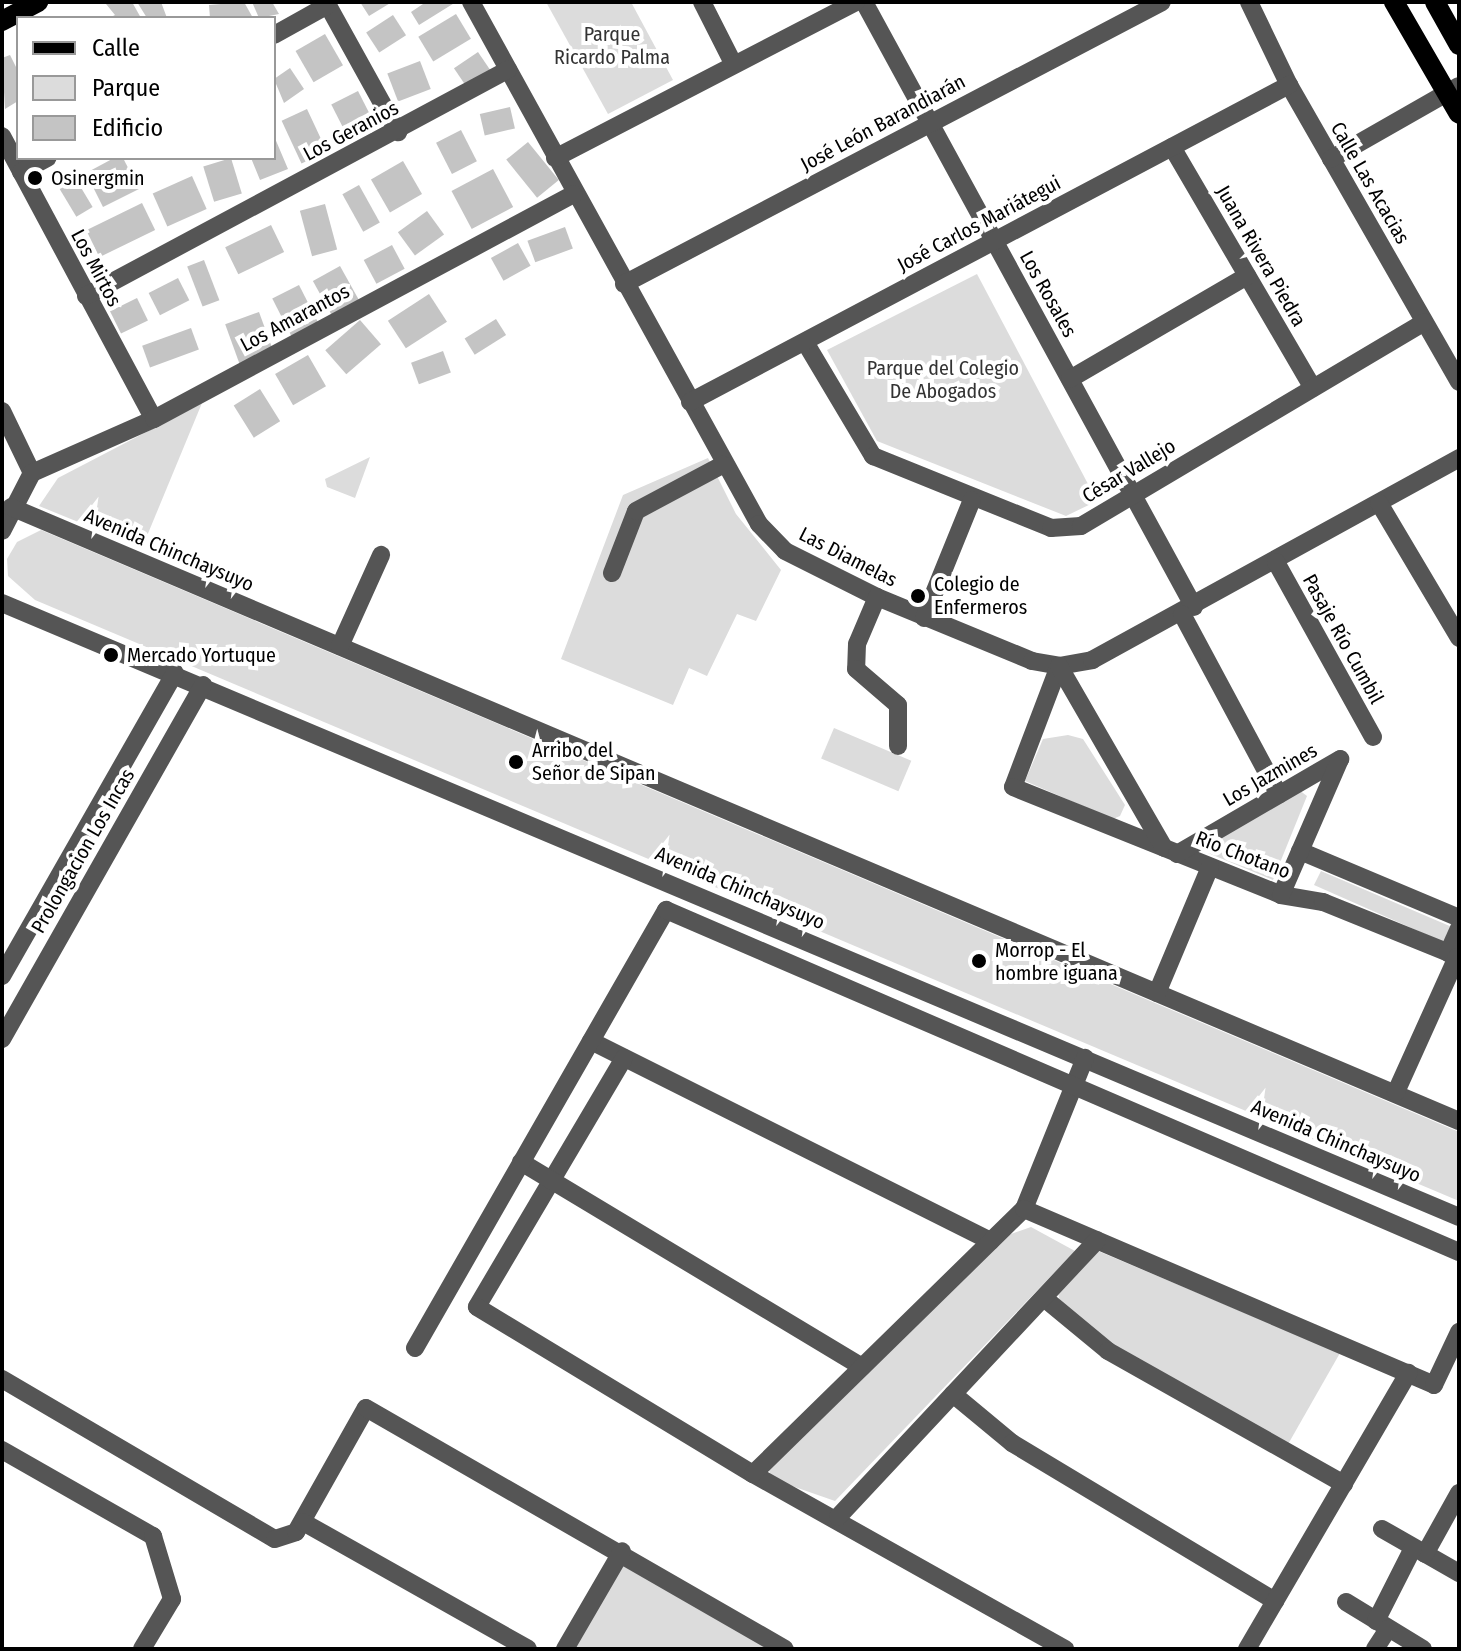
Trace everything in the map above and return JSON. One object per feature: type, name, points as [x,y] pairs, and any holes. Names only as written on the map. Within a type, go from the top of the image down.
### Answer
[{"type":"main road","points":[[2,21],[38,2]]},
{"type":"main road","points":[[1394,2],[1453,89],[1459,114]]},
{"type":"main road","points":[[1435,2],[1459,45]]},
{"type":"street","name":"Las Diamelas","points":[[471,2],[722,465],[759,524],[785,551],[877,597],[924,618],[1059,666]]},
{"type":"street","points":[[702,2],[733,63]]},
{"type":"street","points":[[555,158],[733,63],[856,2]]},
{"type":"street","name":"Los Rosales","points":[[864,2],[1132,494],[1279,795]]},
{"type":"street","name":"José León Barandiarán","points":[[624,284],[1162,2]]},
{"type":"street","name":"Calle Las Acacias","points":[[1249,2],[1289,85],[1459,382]]},
{"type":"street","points":[[276,34],[327,4],[398,132]]},
{"type":"street","name":"Los Geranios","points":[[86,296],[398,132],[508,70]]},
{"type":"street","name":"José Carlos Mariátegui","points":[[690,402],[1289,85]]},
{"type":"street","points":[[1331,159],[1453,89]]},
{"type":"street","name":"Los Mirtos","points":[[2,136],[154,419]]},
{"type":"street","name":"Juana Rivera Piedra","points":[[1172,147],[1313,388]]},
{"type":"street","points":[[21,172],[43,160]]},
{"type":"street","name":"Los Amarantos","points":[[32,473],[154,419],[574,194]]},
{"type":"street","points":[[1070,379],[1247,276]]},
{"type":"street","name":"César Vallejo","points":[[805,342],[873,456],[972,500],[1051,528],[1081,526],[1424,322]]},
{"type":"street","points":[[2,411],[32,473],[11,507],[2,531]]},
{"type":"street","points":[[1170,851],[1059,666],[1092,660],[1276,562],[1459,458]]},
{"type":"street","points":[[612,573],[636,511],[722,465]]},
{"type":"street","points":[[924,618],[972,500]]},
{"type":"street","points":[[1379,503],[1459,638]]},
{"type":"street","name":"Avenida Chinchaysuyo","points":[[11,507],[1459,1121]]},
{"type":"street","points":[[340,646],[381,555]]},
{"type":"street","name":"Pasaje Río Cumbil","points":[[1276,562],[1373,737]]},
{"type":"street","points":[[877,597],[857,644],[856,669],[898,705],[898,746]]},
{"type":"street","name":"Avenida Chinchaysuyo","points":[[2,603],[175,673],[1459,1217]]},
{"type":"street","name":"Río Chotano","points":[[1059,666],[1013,787],[1281,895],[1323,902],[1455,956]]},
{"type":"street","name":"Prolongacion Los Incas","points":[[2,976],[175,673]]},
{"type":"street","name":"Prolongacion Los Incas","points":[[2,1039],[203,685]]},
{"type":"street","name":"Los Jazmines","points":[[1170,851],[1279,795],[1340,759],[1281,895]]},
{"type":"street","name":"Río Chotano","points":[[1300,851],[1459,918]]},
{"type":"street","points":[[1157,993],[1210,867]]},
{"type":"street","points":[[415,1348],[666,910],[1459,1252]]},
{"type":"street","points":[[1396,1092],[1455,956],[1459,928]]},
{"type":"street","points":[[591,1041],[991,1241]]},
{"type":"street","points":[[624,1058],[477,1307],[753,1474],[838,1517],[1065,1649]]},
{"type":"street","points":[[753,1474],[1024,1209],[1085,1058]]},
{"type":"street","points":[[521,1162],[862,1367]]},
{"type":"street","points":[[1024,1209],[1434,1385],[1459,1332]]},
{"type":"street","points":[[838,1517],[1097,1240]]},
{"type":"street","points":[[1044,1298],[1108,1351],[1344,1484]]},
{"type":"street","points":[[1247,1649],[1408,1373]]},
{"type":"street","points":[[2,1379],[275,1539],[289,1538],[303,1522],[366,1408],[622,1551],[785,1649]]},
{"type":"street","points":[[953,1394],[1012,1443],[1275,1601]]},
{"type":"street","points":[[2,1450],[153,1536],[172,1599],[142,1649]]},
{"type":"street","points":[[1375,1649],[1382,1625],[1419,1551],[1459,1493]]},
{"type":"street","points":[[303,1522],[528,1649]]},
{"type":"street","points":[[1382,1529],[1459,1573]]},
{"type":"street","points":[[565,1649],[622,1551]]},
{"type":"street","points":[[1346,1602],[1423,1649]]},
{"type":"green space","name":"Parque Ricardo Palma","points":[[546,2],[631,2],[673,80],[608,114]]},
{"type":"green space","name":"Parque del Colegio De Abogados","points":[[977,274],[1097,501],[1066,516],[877,441],[827,350]]},
{"type":"green space","points":[[202,403],[142,548],[39,506],[58,478]]},
{"type":"green space","points":[[370,457],[355,498],[327,487],[325,479]]},
{"type":"green space","points":[[708,458],[736,514],[781,570],[756,621],[737,614],[707,676],[689,668],[673,705],[561,659],[623,495]]},
{"type":"green space","points":[[41,530],[1459,1132],[1459,1201],[35,600],[8,576],[7,559],[17,542]]},
{"type":"green space","points":[[834,728],[911,761],[898,791],[821,758]]},
{"type":"green space","points":[[1068,735],[1083,739],[1125,805],[1120,816],[1113,819],[1025,781],[1043,739]]},
{"type":"green space","points":[[1299,790],[1307,796],[1273,880],[1208,853],[1206,843]]},
{"type":"green space","points":[[1321,871],[1459,930],[1459,949],[1314,885]]},
{"type":"green space","points":[[1031,1227],[1075,1251],[835,1501],[772,1479],[768,1467],[997,1239]]},
{"type":"green space","points":[[1098,1251],[1340,1353],[1287,1446],[1133,1359],[1061,1306],[1058,1293]]},
{"type":"green space","points":[[620,1566],[624,1566],[770,1649],[573,1649]]},
{"type":"building","points":[[132,2],[140,16],[113,16],[106,4]]},
{"type":"building","points":[[137,2],[161,2],[166,16],[146,16]]},
{"type":"building","points":[[244,2],[252,16],[210,16],[209,5]]},
{"type":"building","points":[[252,2],[272,2],[279,14],[269,16],[258,16]]},
{"type":"building","points":[[360,2],[392,2],[369,16]]},
{"type":"building","points":[[426,2],[456,2],[419,25],[411,12]]},
{"type":"building","points":[[456,14],[471,39],[433,62],[418,37]]},
{"type":"building","points":[[393,15],[406,35],[379,53],[366,32]]},
{"type":"building","points":[[325,34],[343,65],[314,82],[296,51]]},
{"type":"building","points":[[478,52],[491,71],[467,87],[454,68]]},
{"type":"building","points":[[10,55],[16,67],[16,102],[5,109],[2,58]]},
{"type":"building","points":[[420,61],[431,89],[398,102],[387,74]]},
{"type":"building","points":[[290,68],[304,89],[284,103],[276,78]]},
{"type":"building","points":[[358,91],[377,128],[350,142],[331,105]]},
{"type":"building","points":[[510,107],[515,128],[485,135],[480,114]]},
{"type":"building","points":[[307,109],[327,152],[301,163],[282,121]]},
{"type":"building","points":[[461,130],[477,161],[452,174],[436,143]]},
{"type":"building","points":[[276,141],[288,169],[260,180],[252,160],[276,160]]},
{"type":"building","points":[[528,142],[559,180],[537,198],[506,160]]},
{"type":"building","points":[[110,160],[124,160],[139,189],[103,207],[86,173]]},
{"type":"building","points":[[232,160],[242,193],[214,202],[203,166]]},
{"type":"building","points":[[403,161],[422,194],[390,212],[371,180]]},
{"type":"building","points":[[493,169],[513,207],[472,229],[452,191]]},
{"type":"building","points":[[71,171],[93,207],[76,217],[55,181]]},
{"type":"building","points":[[192,176],[207,209],[167,226],[153,193]]},
{"type":"building","points":[[359,185],[380,223],[363,232],[342,194]]},
{"type":"building","points":[[142,203],[155,230],[99,257],[86,230]]},
{"type":"building","points":[[325,204],[337,249],[312,256],[300,211]]},
{"type":"building","points":[[427,211],[444,234],[415,256],[398,232]]},
{"type":"building","points":[[271,225],[284,252],[238,274],[225,247]]},
{"type":"building","points":[[565,227],[573,249],[535,262],[527,241]]},
{"type":"building","points":[[518,243],[531,266],[503,281],[491,258]]},
{"type":"building","points":[[392,245],[405,269],[376,284],[364,260]]},
{"type":"building","points":[[204,260],[219,300],[203,307],[187,266]]},
{"type":"building","points":[[340,266],[360,302],[333,317],[313,281]]},
{"type":"building","points":[[178,278],[189,300],[160,315],[149,293]]},
{"type":"building","points":[[299,285],[318,322],[291,336],[272,299]]},
{"type":"building","points":[[429,294],[447,322],[406,348],[388,321]]},
{"type":"building","points":[[137,298],[148,320],[121,334],[110,311]]},
{"type":"building","points":[[259,312],[274,353],[240,366],[225,324]]},
{"type":"building","points":[[496,319],[506,335],[475,355],[465,339]]},
{"type":"building","points":[[360,320],[381,344],[346,374],[325,350]]},
{"type":"building","points":[[191,328],[199,350],[150,367],[142,346]]},
{"type":"building","points":[[443,351],[451,373],[419,384],[411,363]]},
{"type":"building","points":[[308,355],[326,386],[293,405],[275,374]]},
{"type":"building","points":[[260,389],[280,421],[254,438],[234,405]]},
{"type":"place","name":"Osinergmin","points":[[35,178]]},
{"type":"place","name":"Colegio de Enfermeros","points":[[918,596]]},
{"type":"place","name":"Mercado Yortuque","points":[[111,655]]},
{"type":"place","name":"Arribo del Señor de Sipan","points":[[516,762]]},
{"type":"place","name":"Morrop - El hombre iguana","points":[[979,961]]}]
